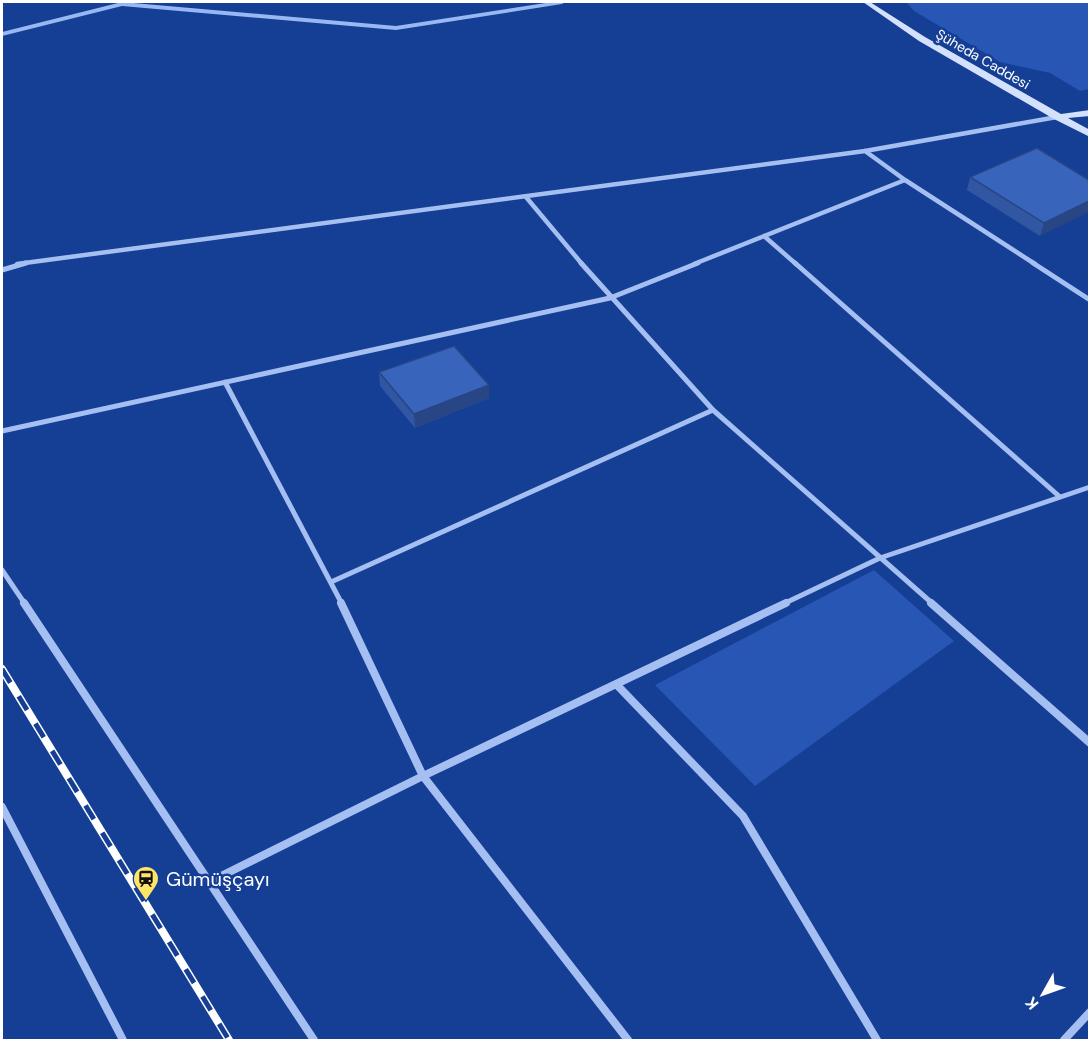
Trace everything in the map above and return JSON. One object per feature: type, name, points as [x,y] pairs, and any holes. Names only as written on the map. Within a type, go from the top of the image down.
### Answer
[{"type":"main road","name":"Şüheda Caddesi","points":[[866,2],[922,39],[1089,134]]},
{"type":"main road","points":[[1057,117],[1089,113]]},
{"type":"street","points":[[2,270],[18,264],[865,151],[1057,117]]},
{"type":"street","points":[[865,151],[905,180],[1089,300]]},
{"type":"street","points":[[2,431],[610,298],[905,180]]},
{"type":"street","points":[[526,197],[610,298],[713,410],[1089,743]]},
{"type":"street","points":[[764,236],[1060,497]]},
{"type":"street","points":[[225,382],[331,582],[423,776],[628,1041]]},
{"type":"street","points":[[331,582],[713,410]]},
{"type":"street","points":[[209,882],[423,776],[880,558],[1089,487]]},
{"type":"street","points":[[2,570],[314,1041]]},
{"type":"street","points":[[616,684],[743,816],[877,1041]]},
{"type":"street","points":[[2,807],[123,1041]]},
{"type":"street","points":[[1064,1041],[1089,1012]]},
{"type":"shaded area","points":[[906,2],[1089,2],[1089,89],[1080,91],[1050,73],[1000,62],[914,11]]},
{"type":"shaded area","points":[[874,570],[954,641],[755,786],[655,685]]},
{"type":"building","points":[[1037,148],[1089,180],[1089,201],[1044,223],[970,177]]},
{"type":"building","points":[[454,346],[489,385],[414,414],[379,372]]},
{"type":"waterway","name":"Gümüşçayı","points":[[2,34],[122,4],[396,28],[562,2]]},
{"type":"railway","points":[[2,669],[229,1040]]},
{"type":"place","name":"Gümüşçayı","points":[[146,902]]}]
